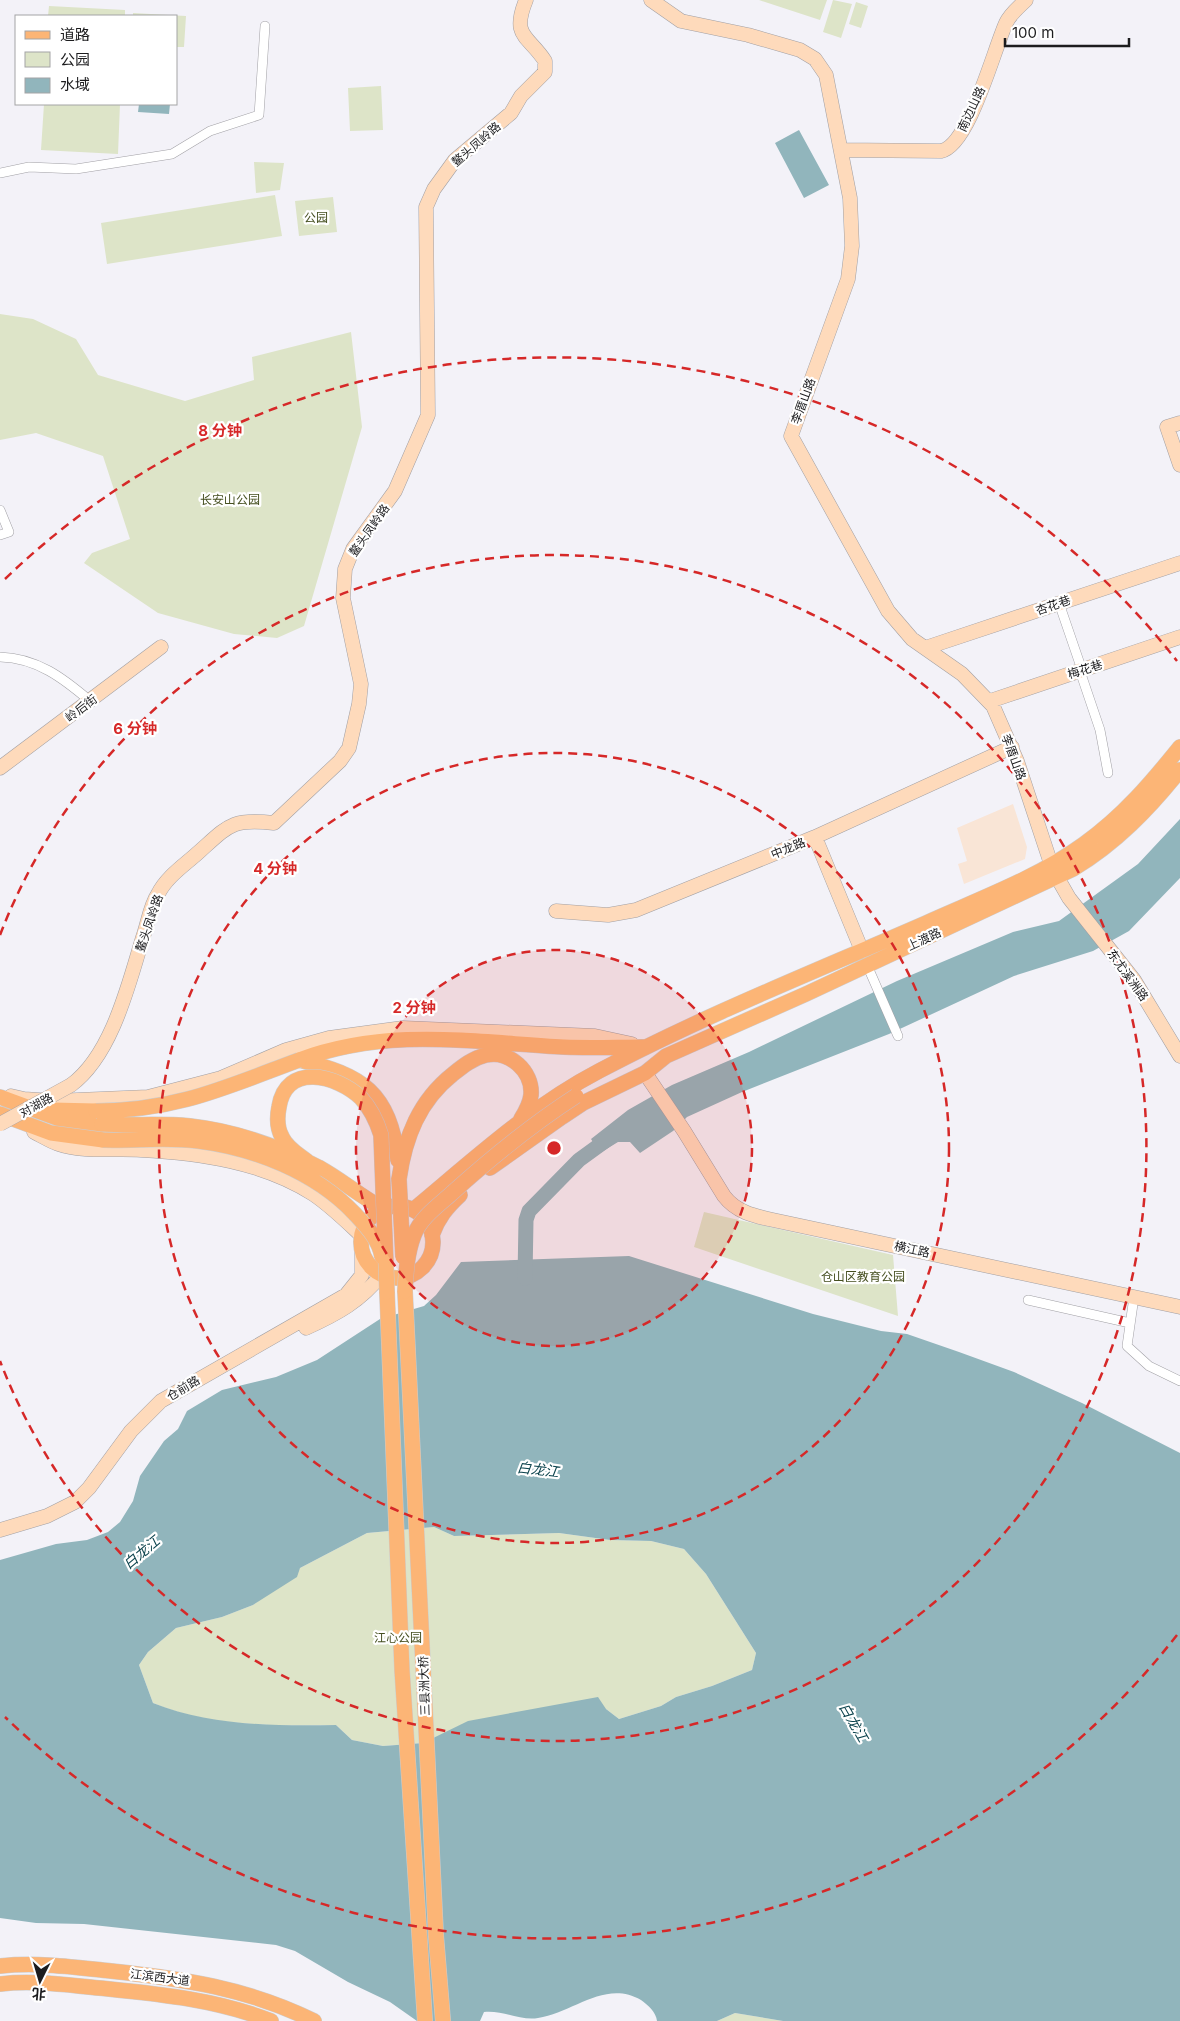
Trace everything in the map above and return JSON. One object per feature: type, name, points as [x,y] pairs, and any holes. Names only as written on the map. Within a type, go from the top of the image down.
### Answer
[{"type":"main road","name":"上渡路","points":[[1054,871],[1125,810],[1146,789],[1180,747]]},
{"type":"main road","name":"上渡路","points":[[432,1235],[437,1222],[446,1208],[478,1178],[576,1108],[648,1078],[666,1056],[996,892],[1086,861],[1128,829],[1150,807],[1180,770]]},
{"type":"main road","name":"上渡路","points":[[413,1210],[519,1123],[573,1084],[742,1002],[865,958]]},
{"type":"main road","points":[[101,1126],[132,1111],[174,1104],[213,1093],[299,1060],[356,1043],[393,1039],[478,1041],[582,1047],[648,1047]]},
{"type":"main road","points":[[399,1179],[406,1140],[419,1112],[433,1091],[462,1066],[475,1058],[488,1055],[502,1056],[516,1062],[524,1071],[531,1093],[530,1103],[519,1123]]},
{"type":"main road","points":[[405,1291],[407,1259],[414,1234],[432,1211],[498,1151],[540,1119],[576,1096],[666,1056]]},
{"type":"main road","points":[[299,1060],[334,1068],[358,1080],[370,1090],[384,1110],[392,1128],[398,1160],[405,1291]]},
{"type":"main road","points":[[379,1211],[333,1182],[290,1148],[282,1138],[278,1126],[279,1104],[282,1095],[290,1085],[308,1076],[318,1076],[339,1083],[362,1099],[371,1111],[381,1135],[387,1292]]},
{"type":"main road","points":[[0,1097],[57,1118],[237,1149],[280,1164],[309,1178],[340,1198],[368,1228],[381,1253],[387,1292]]},
{"type":"main road","points":[[0,1114],[50,1133],[101,1126],[189,1126],[256,1141],[314,1167]]},
{"type":"main road","points":[[398,1206],[413,1210],[429,1225],[432,1235],[433,1246],[430,1257],[414,1273],[398,1277],[382,1274],[371,1266],[362,1244],[364,1226],[379,1211],[398,1206]]},
{"type":"main road","name":"三县洲大桥","points":[[405,1291],[432,1858],[443,2021]]},
{"type":"main road","name":"三县洲大桥","points":[[387,1292],[402,1670],[425,2021]]},
{"type":"main road","name":"江滨西大道","points":[[0,1966],[48,1964],[200,1982],[250,1994],[314,2021]]},
{"type":"main road","name":"江滨西大道","points":[[0,1984],[46,1983],[185,1998],[226,2006],[271,2021]]},
{"type":"street","name":"鳌头凤岭路","points":[[71,1085],[82,1076],[92,1062],[117,1018],[154,903],[162,886],[231,824],[247,821],[274,823],[340,761],[349,748],[359,704],[361,684],[344,598],[345,569],[353,549],[395,491],[428,415],[426,207],[434,189],[455,160],[511,114],[521,96],[545,72],[545,61],[526,40],[520,23],[526,0]]},
{"type":"street","name":"李厝山路","points":[[651,0],[681,21],[748,34],[800,50],[815,59],[828,80],[852,214],[850,270],[791,436],[884,605],[902,629],[962,674],[990,701],[1012,747],[1054,871],[1069,898]]},
{"type":"street","name":"南边山路","points":[[841,150],[941,151],[948,149],[969,119],[1006,22],[1026,0]]},
{"type":"street","points":[[0,173],[29,166],[76,169],[172,154],[210,130],[259,115],[265,26]]},
{"type":"street","points":[[1180,423],[1167,427],[1180,465]]},
{"type":"street","points":[[0,510],[4,533]]},
{"type":"street","name":"杏花巷","points":[[925,648],[1180,563]]},
{"type":"street","points":[[1060,603],[1100,730],[1108,773]]},
{"type":"street","name":"梅花巷","points":[[990,701],[1180,637]]},
{"type":"street","name":"岭后街","points":[[0,768],[161,647]]},
{"type":"street","points":[[0,657],[11,657],[38,664],[62,678],[90,701]]},
{"type":"street","name":"中龙路","points":[[556,911],[608,916],[631,912],[815,837],[1012,747]]},
{"type":"street","points":[[815,837],[898,1036]]},
{"type":"street","name":"东尤溪洲路","points":[[1069,898],[1134,980],[1180,1056]]},
{"type":"street","points":[[0,1093],[24,1099],[54,1100],[107,1100],[160,1094],[221,1078],[286,1050],[329,1038],[403,1028],[595,1036],[648,1047]]},
{"type":"street","name":"横江路","points":[[648,1078],[730,1203],[752,1215],[1180,1306]]},
{"type":"street","name":"对湖路","points":[[0,1124],[71,1085]]},
{"type":"street","points":[[160,1094],[161,1152]]},
{"type":"street","points":[[0,1114],[59,1144],[94,1149],[161,1152],[235,1162],[280,1177],[314,1195],[362,1244]]},
{"type":"street","name":"仓前路","points":[[0,1530],[47,1516],[75,1502],[88,1488],[131,1431],[161,1401],[346,1295],[362,1275],[362,1244]]},
{"type":"street","name":"仓前路","points":[[0,1538],[49,1525],[75,1512],[95,1493],[141,1432],[168,1405],[273,1343],[353,1304],[370,1290],[382,1274]]},
{"type":"street","points":[[1134,1297],[1127,1346],[1149,1366],[1180,1381]]},
{"type":"street","points":[[1028,1300],[1130,1323]]},
{"type":"shaded area","points":[[1013,804],[1027,847],[1025,859],[964,884],[958,864],[967,861],[957,828]]},
{"type":"green space","points":[[759,0],[827,0],[820,20]]},
{"type":"green space","points":[[833,0],[852,4],[841,38],[823,32]]},
{"type":"green space","points":[[856,2],[868,6],[861,28],[849,24]]},
{"type":"green space","points":[[49,6],[125,10],[125,15],[48,15]]},
{"type":"green space","points":[[133,13],[168,15],[133,15]]},
{"type":"green space","points":[[178,16],[186,16],[184,47],[178,47]]},
{"type":"green space","points":[[381,86],[383,130],[350,131],[348,88]]},
{"type":"green space","points":[[44,105],[120,105],[118,154],[41,150]]},
{"type":"green space","points":[[254,162],[284,163],[280,190],[256,193]]},
{"type":"green space","points":[[275,195],[282,236],[107,264],[101,223]]},
{"type":"green space","name":"公园","points":[[333,197],[337,232],[299,236],[295,201]]},
{"type":"green space","name":"长安山公园","points":[[0,314],[33,319],[76,339],[98,375],[185,401],[254,380],[252,357],[351,332],[362,427],[304,626],[277,638],[234,634],[158,613],[84,563],[92,553],[130,539],[103,456],[36,433],[0,440]]},
{"type":"green space","name":"仓山区教育公园","points":[[704,1212],[893,1255],[898,1316],[694,1247]]},
{"type":"green space","name":"江心公园","points":[[434,1527],[454,1536],[559,1533],[610,1540],[651,1541],[684,1549],[706,1574],[756,1653],[752,1670],[712,1686],[676,1697],[661,1706],[619,1719],[606,1709],[423,1743],[383,1746],[352,1740],[336,1725],[266,1725],[219,1721],[174,1711],[153,1703],[139,1665],[148,1652],[176,1628],[222,1617],[253,1605],[300,1568],[367,1533]]},
{"type":"green space","points":[[735,2013],[783,2021],[717,2021]]},
{"type":"water","points":[[139,105],[170,105],[169,114],[138,112]]},
{"type":"water","points":[[799,130],[829,185],[804,198],[775,143]]},
{"type":"water","points":[[1180,819],[1180,878],[1129,931],[1093,951],[1014,976],[889,1034],[742,1092],[687,1117],[673,1131],[640,1153],[630,1142],[618,1142],[600,1153],[591,1139],[628,1110],[672,1085],[749,1052],[897,981],[1013,932],[1059,921],[1138,864]]},
{"type":"water","name":"白龙江","points":[[629,1256],[813,1314],[881,1331],[907,1334],[959,1352],[1014,1372],[1082,1403],[1180,1453],[1180,2021],[783,2021],[735,2013],[717,2021],[657,2021],[649,2006],[641,2000],[615,1993],[589,1999],[551,2015],[532,2019],[484,2012],[480,2021],[417,2021],[390,2002],[348,1982],[295,1951],[276,1945],[84,1924],[36,1923],[0,1918],[0,1560],[56,1544],[87,1540],[108,1532],[120,1522],[133,1501],[140,1476],[164,1441],[178,1429],[187,1411],[222,1390],[276,1377],[317,1360],[380,1319],[424,1306],[436,1295],[461,1262]],"holes":[[[434,1527],[454,1536],[559,1533],[610,1540],[651,1541],[684,1549],[706,1574],[756,1653],[752,1670],[712,1686],[676,1697],[661,1706],[619,1719],[606,1709],[598,1697],[468,1721],[423,1743],[383,1746],[352,1740],[336,1725],[266,1725],[243,1723],[197,1716],[153,1703],[139,1665],[148,1652],[176,1628],[222,1617],[253,1605],[297,1577],[300,1568],[367,1533]]]},
{"type":"waterway","points":[[525,1278],[526,1220],[529,1211],[579,1160],[612,1136]]}]
